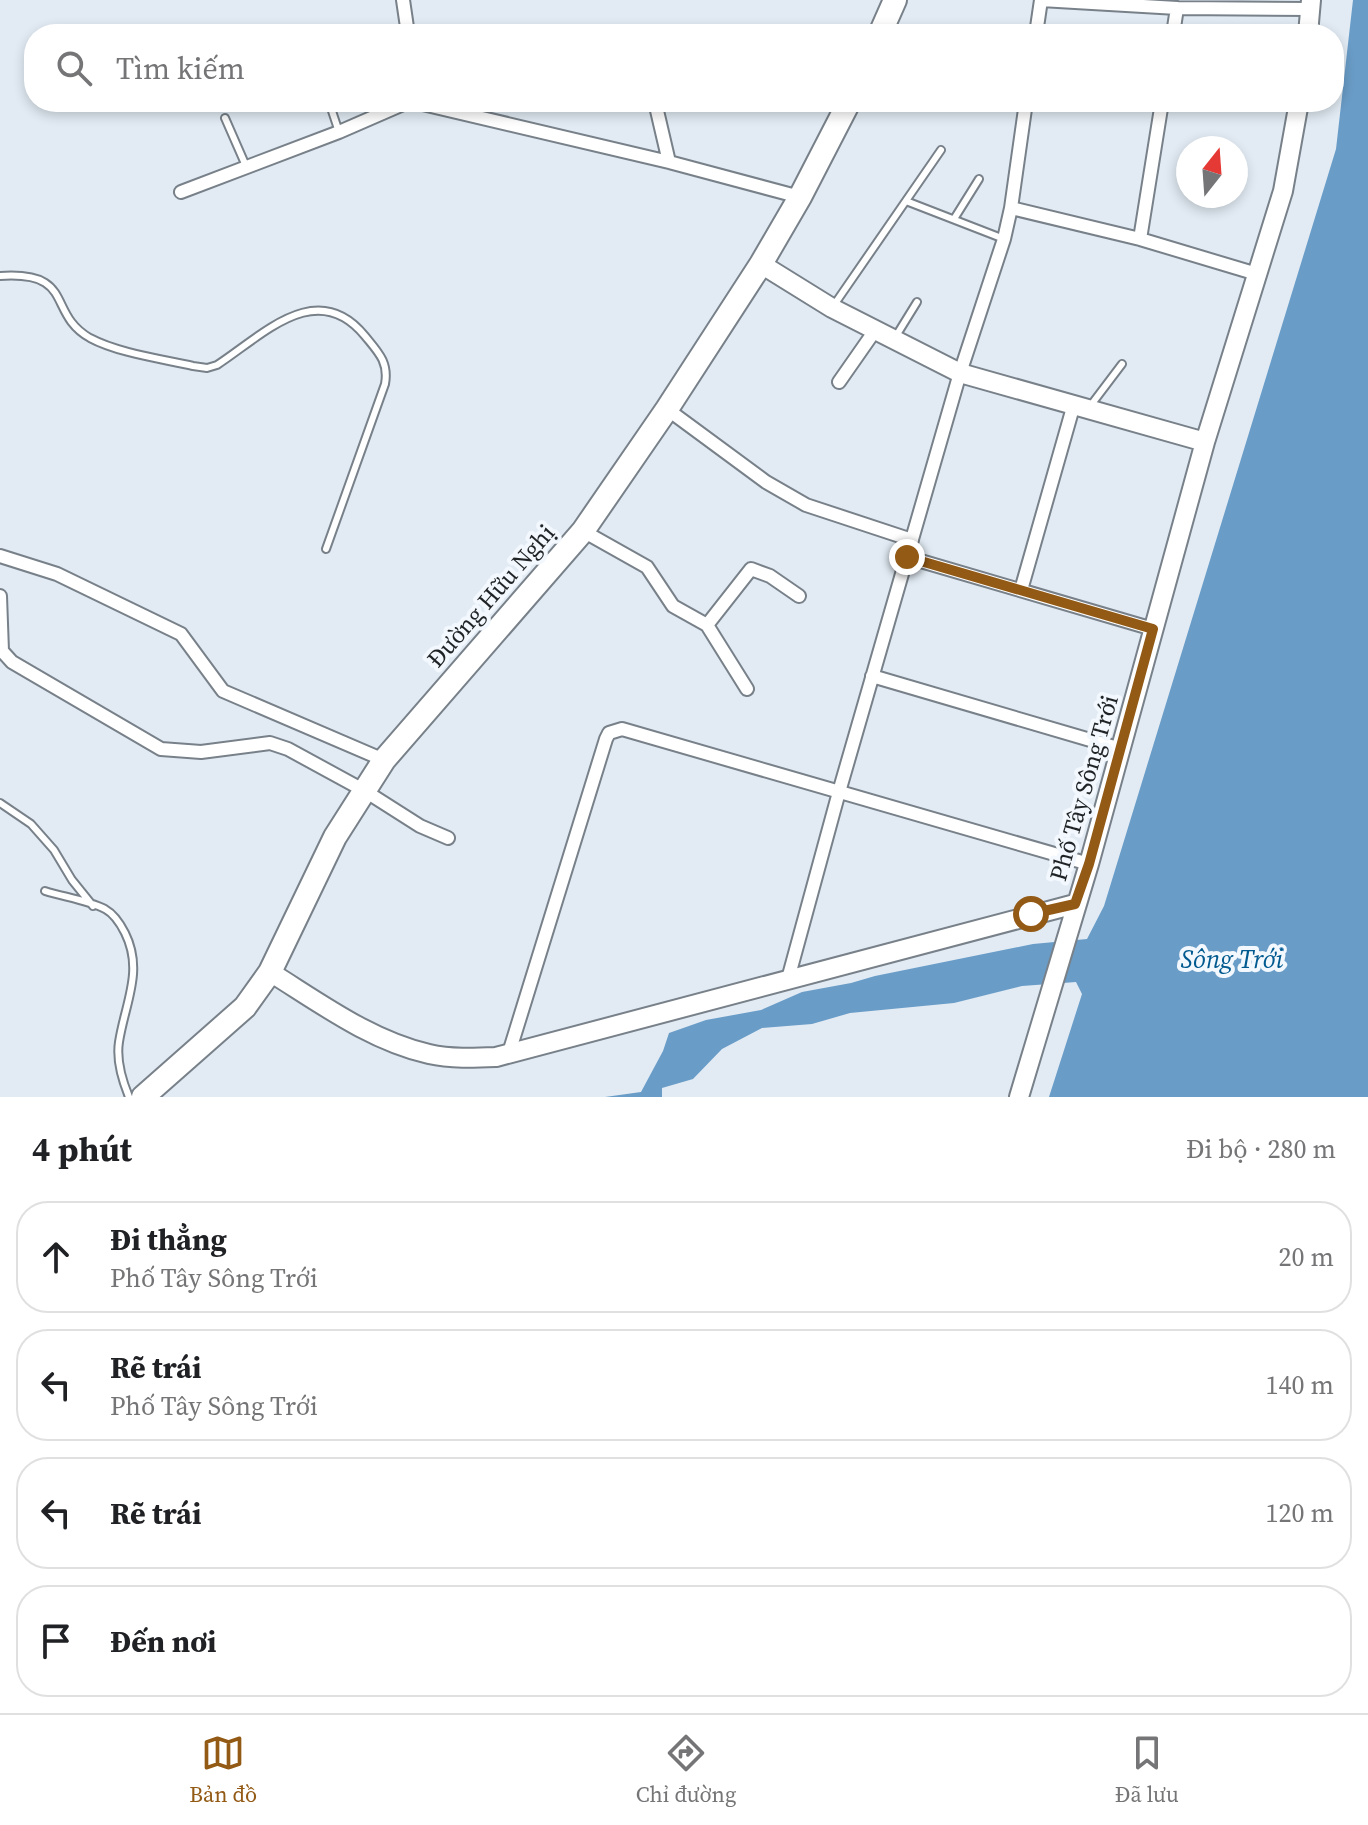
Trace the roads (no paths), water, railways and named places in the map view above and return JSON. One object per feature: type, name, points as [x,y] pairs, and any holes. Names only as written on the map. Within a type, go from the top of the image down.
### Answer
[{"type":"highway","points":[[884,24],[895,0]]},
{"type":"highway","name":"Đường Hữu Nghị","points":[[143,1097],[245,1007],[270,972],[335,837],[384,760],[583,531],[761,264],[844,112]]},
{"type":"street","points":[[403,0],[407,24]]},
{"type":"street","points":[[1037,24],[1041,0],[1177,8],[1310,5]]},
{"type":"street","points":[[1175,24],[1177,8]]},
{"type":"street","points":[[181,192],[385,112]]},
{"type":"street","points":[[456,112],[669,162],[800,197]]},
{"type":"street","points":[[657,112],[669,162]]},
{"type":"street","points":[[788,979],[960,373],[1004,239],[1025,112]]},
{"type":"street","points":[[1140,239],[1160,112]]},
{"type":"street","name":"Phố Tây Sông Trới","points":[[270,972],[357,1026],[404,1046],[454,1058],[508,1056],[546,1043],[1075,904],[1089,864],[1205,442],[1283,191],[1297,112]]},
{"type":"street","points":[[1011,208],[1140,239],[1257,274]]},
{"type":"street","points":[[761,264],[832,308],[960,373],[1205,442]]},
{"type":"street","points":[[839,382],[876,329]]},
{"type":"street","points":[[1021,590],[1082,406]]},
{"type":"street","points":[[667,409],[766,482],[806,505],[912,540]]},
{"type":"street","points":[[583,531],[640,561],[652,573],[673,606],[707,625],[747,689]]},
{"type":"street","points":[[0,556],[57,574],[181,634],[223,691],[384,760]]},
{"type":"street","points":[[907,557],[1153,629]]},
{"type":"street","points":[[707,625],[744,574],[751,569],[770,576],[799,596]]},
{"type":"street","points":[[0,596],[2,651],[12,662],[161,749],[180,753],[201,752],[270,743],[288,749],[365,791],[420,826],[448,838]]},
{"type":"street","points":[[872,676],[1121,749]]},
{"type":"street","points":[[508,1056],[609,733],[622,729],[1089,864]]},
{"type":"street","points":[[1019,1097],[1075,904]]},
{"type":"lane","points":[[332,112],[339,132]]},
{"type":"lane","points":[[225,118],[246,167]]},
{"type":"lane","points":[[832,308],[941,150]]},
{"type":"lane","points":[[954,219],[979,179]]},
{"type":"lane","points":[[906,201],[1004,239]]},
{"type":"lane","points":[[0,276],[24,274],[38,278],[57,296],[75,326],[100,343],[207,368],[217,365],[293,315],[310,309],[326,310],[355,324],[384,360],[387,372],[326,549]]},
{"type":"lane","points":[[894,338],[917,302]]},
{"type":"lane","points":[[1082,406],[1122,364]]},
{"type":"lane","points":[[0,803],[31,824],[93,906]]},
{"type":"lane","points":[[45,891],[105,910],[118,920],[134,959],[133,987],[119,1045],[121,1077],[129,1097]]},
{"type":"water","name":"Sông Trới","points":[[1353,0],[1368,0],[1368,1097],[1049,1097],[1082,994],[1076,982],[1022,986],[954,1003],[850,1013],[812,1024],[762,1028],[722,1049],[693,1079],[662,1088],[662,1097],[605,1097],[641,1092],[669,1033],[706,1020],[761,1010],[802,992],[875,976],[1033,944],[1087,939],[1104,906],[1336,149],[1340,112],[1344,112],[1344,79]]}]
